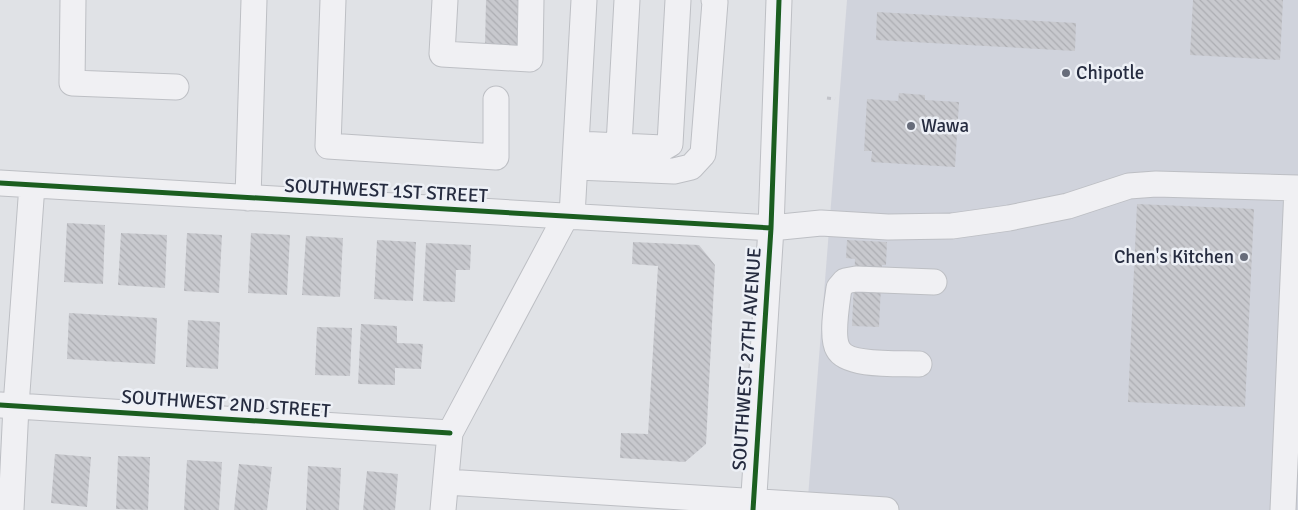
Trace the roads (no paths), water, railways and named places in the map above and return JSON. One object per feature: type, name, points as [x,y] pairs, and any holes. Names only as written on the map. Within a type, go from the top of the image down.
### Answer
[{"type":"street","points":[[73,0],[72,83],[176,87]]},
{"type":"street","points":[[248,198],[254,0]]},
{"type":"street","points":[[333,0],[328,146],[496,157],[496,99]]},
{"type":"street","points":[[445,0],[442,54],[530,59],[531,0]]},
{"type":"street","points":[[443,510],[450,433],[569,216],[576,155],[584,0]]},
{"type":"street","points":[[619,145],[627,0]]},
{"type":"street","points":[[576,155],[619,145],[663,148],[670,144],[678,0]]},
{"type":"street","points":[[576,155],[674,171],[691,167],[703,154],[714,0]]},
{"type":"street","name":"SOUTHWEST 27TH AVENUE","points":[[753,505],[771,228],[779,0]]},
{"type":"street","name":"SOUTHWEST 1ST STREET","points":[[0,183],[771,228],[821,223],[888,227],[952,226],[1009,218],[1068,206],[1129,186],[1138,185],[1298,188]]},
{"type":"street","points":[[11,510],[8,405],[32,185]]},
{"type":"street","points":[[1283,510],[1298,188]]},
{"type":"street","points":[[919,364],[855,361],[845,357],[838,350],[835,338],[839,288],[845,281],[856,279],[934,282]]},
{"type":"street","name":"SOUTHWEST 2ND STREET","points":[[8,405],[450,433]]},
{"type":"street","points":[[446,482],[606,501],[886,510]]},
{"type":"place","name":"Chipotle","points":[[1066,73]]},
{"type":"place","name":"Wawa","points":[[911,126]]},
{"type":"place","name":"Chen's Kitchen","points":[[1244,257]]}]
